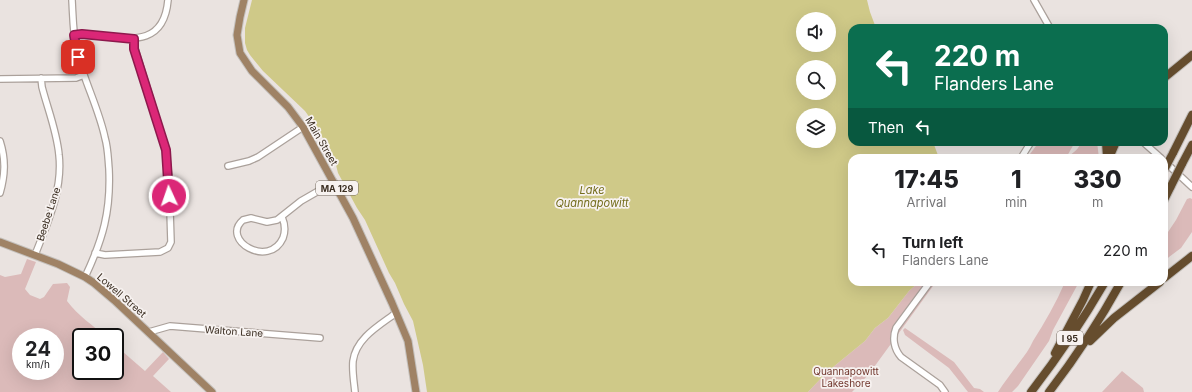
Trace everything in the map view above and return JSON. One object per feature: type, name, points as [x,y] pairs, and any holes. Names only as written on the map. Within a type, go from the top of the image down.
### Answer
[{"type":"highway","points":[[1168,75],[1192,55]]},
{"type":"highway","points":[[1168,162],[1192,115]]},
{"type":"highway","points":[[1168,192],[1192,145]]},
{"type":"highway","points":[[1168,275],[1191,256]]},
{"type":"highway","points":[[1043,377],[1089,286]]},
{"type":"highway","name":"I 95","points":[[1031,392],[1077,329],[1103,286]]},
{"type":"highway","name":"I 95","points":[[1049,392],[1078,352],[1119,286]]},
{"type":"highway","points":[[1078,352],[1114,318],[1155,286]]},
{"type":"main road","name":"Main Street","points":[[244,0],[237,35],[238,47],[252,71],[288,107],[303,127],[334,182],[363,239],[408,341],[416,392]]},
{"type":"main road","name":"Lowell Street","points":[[0,242],[35,255],[85,277],[114,300],[212,392]]},
{"type":"street","points":[[72,0],[74,35],[77,52],[103,130],[108,157],[109,192],[105,226],[85,277]]},
{"type":"street","points":[[74,35],[82,34],[134,39],[150,35],[159,26],[165,16],[168,0]]},
{"type":"street","points":[[1034,0],[1048,24]]},
{"type":"street","points":[[95,253],[105,255],[160,252],[168,248],[171,242],[169,179],[166,150],[134,49],[134,39]]},
{"type":"street","points":[[0,79],[74,78],[84,75]]},
{"type":"street","name":"Beebe Lane","points":[[35,255],[52,210],[60,172],[57,143],[41,78]]},
{"type":"street","points":[[228,166],[249,161],[258,157],[303,127]]},
{"type":"street","points":[[0,142],[5,163],[0,193]]},
{"type":"street","points":[[1148,146],[1156,154]]},
{"type":"street","points":[[1168,165],[1192,187]]},
{"type":"street","points":[[282,217],[286,229],[284,236],[278,245],[270,250],[259,252],[251,250],[243,244],[238,237],[238,227],[243,220],[251,218],[269,222],[277,220],[301,200],[334,182]]},
{"type":"street","points":[[927,286],[896,328],[894,343],[896,351],[901,357],[940,385],[946,392]]},
{"type":"street","points":[[356,392],[353,363],[358,347],[366,336],[396,313]]},
{"type":"street","name":"Walton Lane","points":[[149,332],[170,326],[320,338]]},
{"type":"green space","points":[[1036,146],[1073,146],[1068,154],[1030,154]]},
{"type":"green space","points":[[1079,146],[1098,146],[1098,154],[1072,154]]},
{"type":"green space","points":[[1187,199],[1192,199],[1192,232],[1181,248],[1168,258],[1168,232]]},
{"type":"green space","points":[[27,259],[36,262],[25,289],[30,295],[40,299],[44,297],[53,284],[67,283],[70,287],[67,301],[95,328],[72,328],[72,380],[124,380],[124,353],[145,371],[163,352],[169,359],[153,376],[171,392],[0,392],[0,275],[5,277],[21,274]]},
{"type":"green space","name":"Quannapowitt Lakeshore","points":[[915,286],[933,286],[869,374],[852,392],[808,392],[827,372],[865,341],[875,328],[888,318]]},
{"type":"green space","points":[[1063,286],[1077,286],[1053,330],[1049,341],[1018,386],[1012,392],[998,392],[1028,351]]},
{"type":"green space","points":[[905,328],[954,362],[974,388],[980,389],[984,392],[968,392],[949,368],[905,335],[903,330]]},
{"type":"green space","points":[[1122,371],[1143,388],[1144,392],[1102,392]]},
{"type":"water","name":"Lake Quannapowitt","points":[[252,0],[867,0],[874,24],[848,24],[848,146],[934,146],[938,154],[848,154],[848,286],[915,286],[888,318],[875,328],[865,341],[827,372],[808,392],[427,392],[423,365],[413,321],[365,220],[338,173],[328,147],[305,111],[263,71],[247,50],[245,43],[245,28]]},
{"type":"route","points":[[78,57],[74,35],[82,34],[134,39],[134,49],[159,123],[166,150],[169,196]]}]
